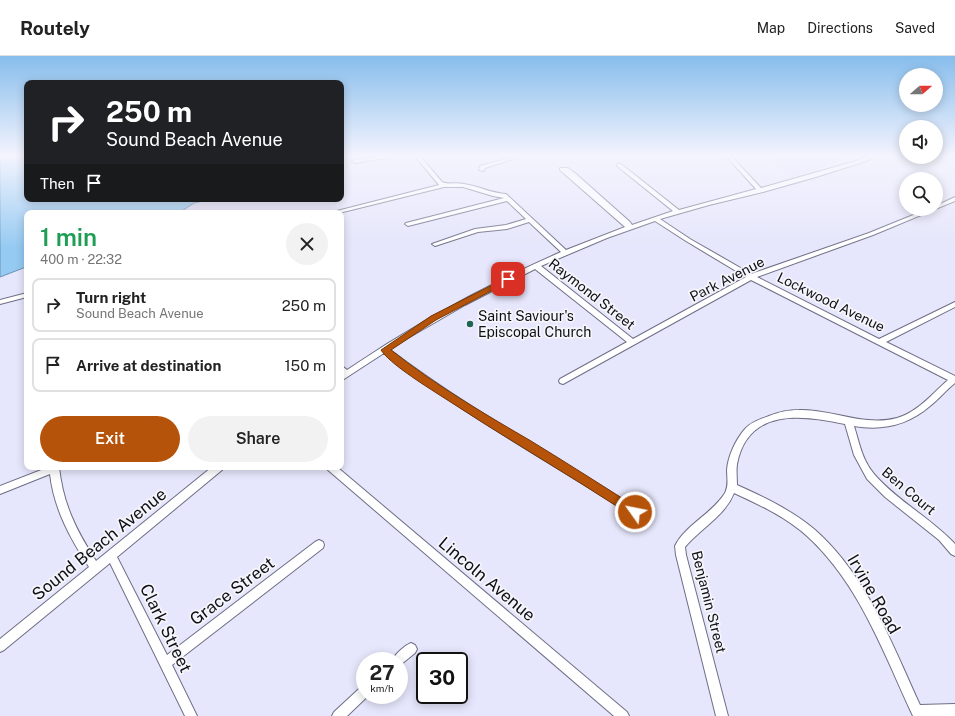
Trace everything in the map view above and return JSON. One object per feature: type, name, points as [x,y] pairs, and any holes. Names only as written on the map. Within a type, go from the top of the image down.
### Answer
[{"type":"street","points":[[344,210],[437,187]]},
{"type":"street","points":[[469,187],[495,195],[504,196],[566,253]]},
{"type":"street","points":[[582,187],[624,224],[630,227]]},
{"type":"street","points":[[586,187],[628,223],[630,227]]},
{"type":"street","points":[[646,187],[678,212]]},
{"type":"street","points":[[757,187],[761,191]]},
{"type":"street","points":[[344,376],[433,318],[497,284],[536,266],[630,227],[678,212],[775,187]]},
{"type":"street","points":[[408,224],[504,196]]},
{"type":"street","points":[[943,205],[955,199]]},
{"type":"street","name":"Park Avenue","points":[[563,381],[751,277],[871,234],[916,216]]},
{"type":"street","name":"Lockwood Avenue","points":[[656,219],[688,240],[751,277],[880,341],[954,380]]},
{"type":"street","points":[[435,244],[477,230],[507,227],[530,220]]},
{"type":"street","name":"Raymond Street","points":[[536,266],[633,343]]},
{"type":"street","points":[[0,302],[24,298]]},
{"type":"street","points":[[880,341],[955,304]]},
{"type":"street","points":[[385,350],[416,374],[461,404],[568,469],[635,512]]},
{"type":"street","name":"Benjamin Street","points":[[722,716],[680,546],[685,538],[723,503],[732,487],[732,468],[738,450],[747,433],[757,424],[772,417],[787,413],[812,413],[849,422],[880,424],[896,422],[909,417],[954,380]]},
{"type":"street","name":"Ben Court","points":[[849,422],[858,455],[870,476],[888,494],[942,537],[955,551]]},
{"type":"street","points":[[0,490],[49,470]]},
{"type":"street","points":[[54,470],[61,507],[79,544],[95,568]]},
{"type":"street","name":"Sound Beach Avenue","points":[[0,646],[215,470]]},
{"type":"street","name":"Lincoln Avenue","points":[[336,470],[623,716]]},
{"type":"street","name":"Irvine Road","points":[[732,487],[787,515],[810,532],[838,560],[866,604],[918,713]]},
{"type":"street","name":"Grace Street","points":[[165,663],[319,545]]},
{"type":"street","name":"Clark Street","points":[[112,555],[191,716]]},
{"type":"street","points":[[408,652],[411,649]]},
{"type":"street","points":[[338,716],[356,699]]},
{"type":"street","points":[[918,713],[955,710]]},
{"type":"shaded area","points":[[0,187],[24,187],[24,202],[198,202],[194,203],[184,210],[24,210],[24,268],[0,277]]},
{"type":"place","name":"Saint Saviour's Episcopal Church","points":[[470,324]]},
{"type":"route","points":[[508,279],[433,318],[385,350],[416,374],[461,404],[568,469],[635,512]]}]
